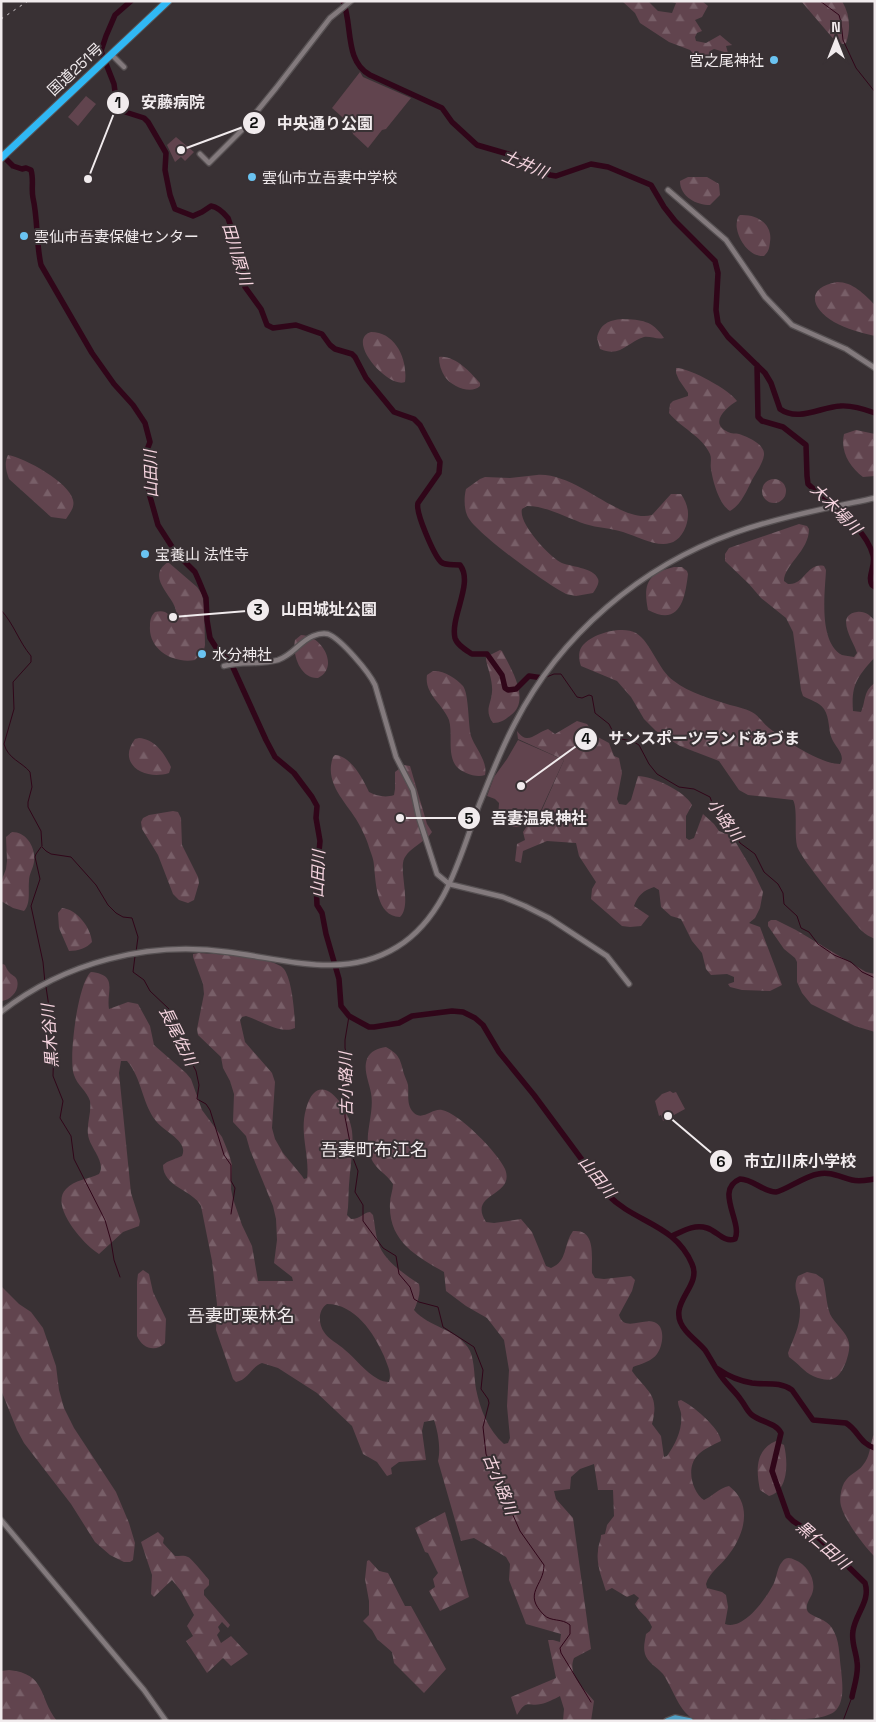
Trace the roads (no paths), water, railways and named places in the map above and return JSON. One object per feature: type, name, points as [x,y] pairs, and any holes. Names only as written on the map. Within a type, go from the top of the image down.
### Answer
[{"type":"highway","name":"国道251号","points":[[2,157],[168,1]]},
{"type":"main road","points":[[667,1721],[675,1718],[690,1721]]},
{"type":"street","points":[[200,154],[209,163],[237,135],[276,88],[319,30],[330,18],[349,3]]},
{"type":"street","points":[[107,58],[124,67]]},
{"type":"street","points":[[668,190],[726,240],[765,297],[792,325],[846,349],[875,368]]},
{"type":"street","points":[[2,1011],[43,984],[82,966],[123,955],[164,949],[226,951],[309,965],[346,965],[372,959],[396,948],[417,932],[428,920],[449,884],[515,722],[553,663],[593,619],[633,586],[678,558],[715,540],[785,518],[875,498]]},
{"type":"street","points":[[226,665],[276,660],[291,654],[306,640],[319,634],[329,635],[344,647],[376,685],[396,757],[413,790],[419,818],[435,870],[440,878],[449,884],[493,893],[536,911],[607,956],[629,984]]},
{"type":"street","points":[[1,1520],[144,1690],[166,1721]]},
{"type":"waterway","name":"田川原川","points":[[131,1],[115,15],[101,51],[114,84],[119,110],[144,118],[166,153],[165,170],[175,209],[193,216],[211,206],[216,207],[222,212],[228,218],[243,262],[245,287],[261,309],[267,325],[273,328],[296,325],[322,334],[335,349],[352,354],[355,357],[366,378],[394,412],[414,419],[420,425],[440,462],[439,473],[418,503],[419,515],[430,543],[441,562],[460,565],[464,572],[463,590],[454,630],[456,641],[472,654],[487,654],[502,675],[505,688],[508,690],[516,689],[529,676],[543,678]]},
{"type":"waterway","name":"土井川","points":[[343,1],[350,42],[356,61],[362,69],[370,75],[442,108],[452,122],[477,145],[508,154],[550,175],[556,176],[591,164],[608,167],[651,185],[675,221],[715,261],[718,273],[716,310],[718,323],[728,337],[765,373],[771,383],[780,409],[787,413],[802,414],[844,406],[875,413]]},
{"type":"waterway","name":"小路川","points":[[820,1],[839,15],[843,40],[856,68],[875,92]]},
{"type":"waterway","name":"山田川","points":[[1,154],[13,166],[31,170],[32,195],[41,265],[92,353],[145,423],[150,442],[147,450],[149,493],[158,525],[176,553],[195,572],[206,598],[210,638],[217,649],[231,663],[275,757],[294,773],[317,806],[316,818],[320,841],[316,883],[317,905],[322,913],[339,979],[341,1006],[349,1016],[369,1027],[399,1023],[412,1016],[452,1011],[463,1012],[475,1018],[483,1025],[499,1052],[534,1095],[608,1195],[630,1212],[665,1232],[676,1240],[685,1251],[692,1264],[694,1273],[681,1304],[680,1321],[686,1331],[705,1350],[721,1376],[750,1413],[776,1427],[781,1433],[772,1471],[788,1516],[820,1539],[865,1583],[866,1596],[853,1631],[857,1675],[852,1697]]},
{"type":"waterway","name":"大木場川","points":[[757,365],[758,417],[762,421],[783,427],[806,445],[808,484],[846,516],[869,544],[874,559],[870,578],[872,585],[875,587]]},
{"type":"waterway","points":[[1,610],[31,656],[31,662],[13,682],[14,709],[4,744],[12,757],[30,772],[32,787],[28,807],[41,831],[42,846]]},
{"type":"waterway","name":"小路川","points":[[544,678],[554,674],[561,674],[577,697],[592,696],[595,713],[609,724],[616,738],[632,741],[639,745],[649,764],[657,774],[679,787],[694,789],[710,797],[714,808],[727,819],[740,843],[755,854],[764,872],[778,884],[783,893],[784,904],[797,916],[801,928],[809,932],[818,944],[834,955],[851,962],[862,972],[875,978]]},
{"type":"waterway","name":"黒木谷川","points":[[41,847],[35,857],[40,879],[31,906],[43,962],[45,983]]},
{"type":"waterway","name":"長尾佐川","points":[[42,847],[51,854],[71,857],[96,885],[108,905],[123,917],[132,918],[138,937],[136,952]]},
{"type":"waterway","name":"長尾佐川","points":[[135,956],[133,972],[144,980],[150,991],[169,1009],[172,1015],[178,1036],[196,1071],[199,1085],[197,1099],[206,1104],[210,1110],[224,1155],[231,1165],[231,1181],[235,1188],[231,1214]]},
{"type":"waterway","name":"黒木谷川","points":[[46,987],[54,1040],[53,1076],[63,1101],[60,1118],[71,1136],[74,1159],[105,1220],[120,1277]]},
{"type":"waterway","name":"古小路川","points":[[349,1016],[345,1040],[348,1062],[345,1075],[345,1117],[353,1158],[358,1171],[355,1192],[363,1205],[363,1221],[383,1248],[396,1256],[399,1274],[410,1287],[414,1299],[438,1307],[443,1327],[474,1347],[483,1370],[481,1389],[489,1403],[483,1427],[486,1454],[520,1531],[544,1565],[541,1579],[534,1595],[535,1601],[544,1615],[564,1621],[570,1625],[570,1634],[560,1648],[561,1653],[591,1702]]},
{"type":"waterway","name":"山田川","points":[[672,1236],[689,1229],[702,1227],[711,1229],[727,1239],[735,1239],[736,1224],[729,1191],[733,1184],[740,1179],[776,1192],[813,1175],[822,1173],[855,1181],[875,1179]]},
{"type":"waterway","points":[[718,1369],[743,1381],[777,1384],[787,1387],[792,1390],[813,1420],[846,1423],[862,1440],[875,1448]]},
{"type":"waterway","name":"黒仁田川","points":[[843,1721],[852,1697]]},
{"type":"railway","points":[[1,19],[28,1]]},
{"type":"place","name":"宮之尾神社","points":[[774,60]]},
{"type":"place","name":"中央通り公園","points":[[181,150]]},
{"type":"place","name":"雲仙市立吾妻中学校","points":[[252,177]]},
{"type":"place","name":"安藤病院","points":[[88,179]]},
{"type":"place","name":"雲仙市吾妻保健センター","points":[[24,236]]},
{"type":"place","name":"宝養山 法性寺","points":[[145,554]]},
{"type":"place","name":"山田城址公園","points":[[173,617]]},
{"type":"place","name":"水分神社","points":[[202,654]]},
{"type":"place","name":"サンスポーツランドあづま","points":[[521,786]]},
{"type":"place","name":"吾妻温泉神社","points":[[400,818]]},
{"type":"place","name":"市立川床小学校","points":[[668,1116]]},
{"type":"district","name":"吾妻町布江名","points":[[374,1149]]},
{"type":"district","name":"吾妻町栗林名","points":[[241,1315]]}]
